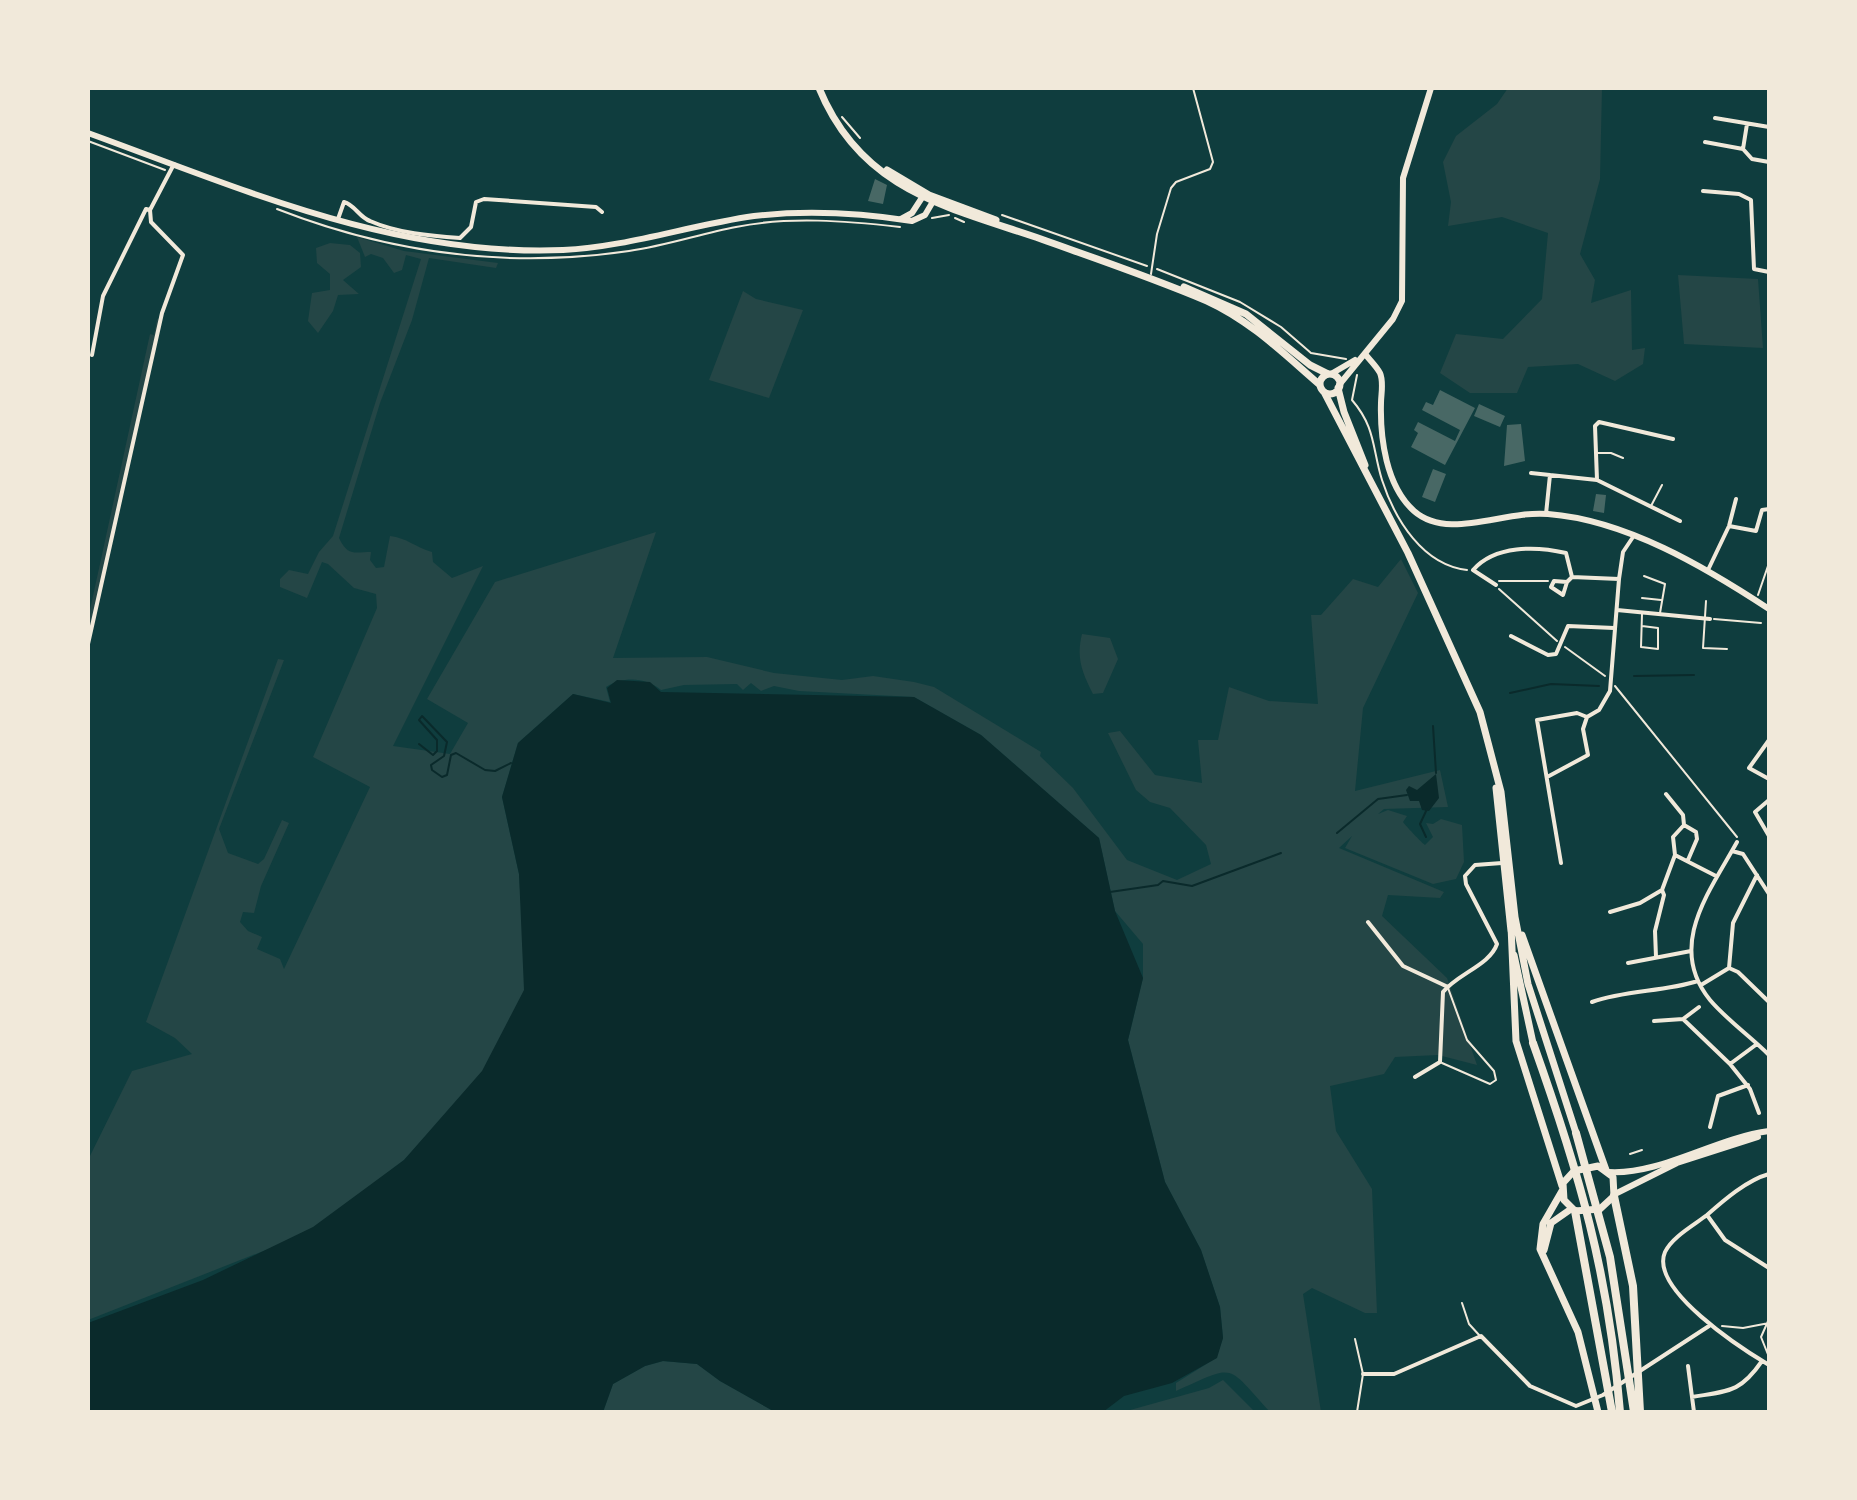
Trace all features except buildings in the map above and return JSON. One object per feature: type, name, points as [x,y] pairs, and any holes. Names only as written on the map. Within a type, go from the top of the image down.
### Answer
[{"type":"highway","points":[[1533,1043],[1576,1165],[1593,1226],[1608,1299],[1620,1412]]},
{"type":"highway","points":[[1576,1133],[1610,1257],[1634,1412]]},
{"type":"highway","points":[[1613,1198],[1634,1297],[1640,1412]]},
{"type":"highway","points":[[1575,1211],[1612,1412]]},
{"type":"main road","points":[[819,88],[845,134],[872,161],[923,195],[1211,303],[1273,343],[1322,388],[1366,467]]},
{"type":"main road","points":[[1322,388],[1334,393],[1402,301],[1403,178],[1431,88]]},
{"type":"main road","points":[[88,133],[338,221],[429,244],[501,251],[591,247],[755,216],[841,214],[918,220],[934,201]]},
{"type":"main road","points":[[899,219],[912,213],[923,195]]},
{"type":"main road","points":[[934,201],[1151,274],[1246,314],[1310,365],[1330,374],[1339,387],[1344,412],[1366,467],[1464,674],[1492,756],[1514,909],[1534,1008],[1576,1133]]},
{"type":"main road","points":[[1322,388],[1330,374],[1365,354]]},
{"type":"main road","points":[[1365,354],[1381,375],[1382,439],[1396,487],[1412,509],[1425,519],[1444,526],[1506,514],[1546,514],[1591,522],[1633,537],[1707,572],[1769,609]]},
{"type":"main road","points":[[1497,778],[1502,863],[1521,996],[1533,1043]]},
{"type":"main road","points":[[1514,909],[1532,969],[1614,1180],[1613,1198]]},
{"type":"main road","points":[[1511,926],[1516,1041],[1562,1189],[1575,1211]]},
{"type":"main road","points":[[1598,1412],[1578,1332],[1544,1260],[1541,1232],[1568,1175],[1598,1166],[1608,1171],[1640,1171],[1709,1145],[1769,1133]]},
{"type":"main road","points":[[1544,1260],[1551,1223],[1575,1211],[1595,1211],[1677,1163],[1769,1133]]},
{"type":"street","points":[[1715,118],[1769,127]]},
{"type":"street","points":[[1743,149],[1747,123]]},
{"type":"street","points":[[1705,142],[1743,149],[1752,159],[1769,162]]},
{"type":"street","points":[[88,644],[162,313],[183,255],[151,222],[150,210],[174,164]]},
{"type":"street","points":[[1703,191],[1739,194],[1751,200],[1754,269],[1769,272]]},
{"type":"street","points":[[338,221],[344,202],[369,221],[426,235],[460,238],[471,227],[476,202],[484,199],[596,207],[602,212]]},
{"type":"street","points":[[92,355],[103,296],[127,243],[146,209],[150,210]]},
{"type":"street","points":[[1597,480],[1595,426],[1601,421],[1673,439]]},
{"type":"street","points":[[1531,473],[1597,480],[1680,521]]},
{"type":"street","points":[[1546,514],[1550,475]]},
{"type":"street","points":[[1707,572],[1729,526],[1736,499]]},
{"type":"street","points":[[1729,526],[1756,531],[1762,510],[1769,509]]},
{"type":"street","points":[[1549,776],[1588,755],[1583,729],[1587,717],[1607,700],[1623,552],[1633,537]]},
{"type":"street","points":[[1496,585],[1473,570],[1479,563],[1511,550],[1562,551],[1570,557],[1572,577]]},
{"type":"street","points":[[1567,582],[1554,581],[1552,590],[1563,595],[1572,577],[1619,579]]},
{"type":"street","points":[[1616,610],[1708,618]]},
{"type":"street","points":[[1511,636],[1548,655],[1556,654],[1568,626],[1614,628]]},
{"type":"street","points":[[1561,863],[1549,776],[1537,720],[1577,713],[1587,717]]},
{"type":"street","points":[[1769,740],[1749,768],[1769,779]]},
{"type":"street","points":[[1656,957],[1655,931],[1662,890],[1675,855],[1673,837],[1684,825],[1683,815],[1666,794]]},
{"type":"street","points":[[1769,800],[1755,812],[1769,836]]},
{"type":"street","points":[[1684,825],[1694,829],[1697,836],[1688,860]]},
{"type":"street","points":[[1738,840],[1695,918],[1691,951],[1699,983],[1710,1000],[1769,1055]]},
{"type":"street","points":[[1732,851],[1743,854],[1769,894]]},
{"type":"street","points":[[1675,855],[1716,876]]},
{"type":"street","points":[[1415,1077],[1440,1062],[1441,997],[1448,987],[1492,955],[1497,944],[1466,884],[1465,876],[1475,865],[1502,863]]},
{"type":"street","points":[[1729,968],[1733,923],[1757,875]]},
{"type":"street","points":[[1610,912],[1640,903],[1662,890]]},
{"type":"street","points":[[1368,922],[1403,966],[1448,987]]},
{"type":"street","points":[[1628,963],[1691,951]]},
{"type":"street","points":[[1592,1002],[1617,994],[1673,989],[1699,983],[1729,968]]},
{"type":"street","points":[[1729,968],[1738,972],[1769,1002]]},
{"type":"street","points":[[1654,1021],[1683,1019],[1699,1007]]},
{"type":"street","points":[[1683,1019],[1748,1085],[1759,1113]]},
{"type":"street","points":[[1730,1064],[1757,1044]]},
{"type":"street","points":[[1710,1127],[1718,1096],[1748,1085]]},
{"type":"street","points":[[1769,1174],[1707,1215],[1667,1248],[1663,1264],[1667,1278],[1711,1327],[1769,1365]]},
{"type":"street","points":[[1707,1215],[1725,1240],[1769,1268]]},
{"type":"street","points":[[1363,1374],[1394,1374],[1481,1336],[1530,1386],[1571,1405],[1581,1405],[1711,1327]]},
{"type":"street","points":[[1692,1397],[1731,1391],[1748,1381],[1762,1361]]},
{"type":"street","points":[[1688,1366],[1694,1412]]},
{"type":"lane","points":[[1151,274],[1157,234],[1171,188],[1176,182],[1210,169],[1213,162],[1193,88]]},
{"type":"lane","points":[[1596,453],[1611,453],[1623,458]]},
{"type":"lane","points":[[1650,507],[1662,485]]},
{"type":"lane","points":[[1644,576],[1665,584],[1660,614]]},
{"type":"lane","points":[[1642,598],[1662,601]]},
{"type":"lane","points":[[1706,601],[1708,618],[1703,648],[1727,649]]},
{"type":"lane","points":[[1642,613],[1641,647],[1658,649],[1658,628],[1642,626]]},
{"type":"lane","points":[[1440,1062],[1490,1084],[1496,1080],[1494,1071],[1467,1040],[1448,987]]},
{"type":"lane","points":[[1630,1154],[1642,1150]]},
{"type":"lane","points":[[1462,1303],[1468,1322],[1481,1336]]},
{"type":"lane","points":[[1355,1339],[1363,1374],[1357,1412]]},
{"type":"path","points":[[841,116],[860,138]]},
{"type":"path","points":[[938,214],[964,222]]},
{"type":"path","points":[[1758,596],[1769,563]]},
{"type":"path","points":[[1446,566],[1473,570]]},
{"type":"path","points":[[1554,581],[1499,581],[1496,585],[1560,643],[1610,681],[1738,840]]},
{"type":"path","points":[[1708,618],[1761,623]]},
{"type":"path","points":[[1711,1327],[1768,1322]]},
{"type":"path","points":[[1768,1322],[1761,1337],[1769,1357]]},
{"type":"shaded area","points":[[1508,88],[1602,88],[1600,179],[1580,254],[1595,280],[1591,303],[1631,290],[1632,350],[1645,348],[1643,364],[1615,381],[1578,364],[1528,367],[1517,393],[1470,393],[1440,373],[1456,334],[1503,339],[1542,299],[1548,233],[1502,217],[1448,226],[1451,202],[1443,162],[1456,136],[1497,104]]},
{"type":"shaded area","points":[[357,237],[404,251],[498,263],[496,268],[429,258],[412,320],[380,403],[339,538],[349,551],[371,552],[370,560],[376,568],[384,567],[390,536],[432,552],[433,562],[452,578],[483,566],[393,746],[450,754],[468,723],[427,699],[495,582],[656,532],[613,658],[707,657],[774,673],[842,680],[873,676],[934,687],[1041,752],[1040,756],[1073,788],[1127,860],[1177,880],[1211,864],[1206,845],[1170,808],[1150,802],[1136,790],[1108,733],[1120,731],[1155,775],[1202,783],[1198,740],[1218,740],[1229,687],[1269,701],[1318,704],[1311,615],[1321,615],[1353,579],[1378,587],[1401,559],[1418,593],[1363,708],[1355,791],[1440,770],[1448,807],[1384,809],[1378,814],[1388,810],[1407,816],[1403,822],[1425,845],[1433,837],[1426,823],[1433,824],[1441,819],[1462,825],[1464,862],[1456,879],[1433,884],[1345,848],[1352,836],[1339,848],[1444,892],[1440,898],[1388,895],[1382,916],[1447,978],[1477,1065],[1438,1055],[1395,1057],[1384,1074],[1330,1086],[1336,1131],[1372,1189],[1377,1313],[1365,1313],[1312,1288],[1303,1294],[1321,1412],[1270,1412],[1245,1384],[1229,1373],[1210,1376],[1176,1391],[1176,1383],[1216,1358],[1223,1338],[1220,1307],[1201,1250],[1165,1182],[1128,1040],[1143,978],[1143,944],[1115,911],[1099,838],[981,735],[914,697],[799,691],[774,686],[761,691],[751,683],[743,690],[737,684],[684,685],[661,690],[641,680],[620,681],[606,687],[610,702],[573,694],[518,743],[502,797],[519,874],[527,991],[484,1073],[404,1160],[309,1233],[88,1320],[88,1160],[132,1071],[192,1054],[175,1038],[146,1022],[278,659],[284,660],[219,829],[228,853],[258,864],[264,859],[282,820],[289,823],[261,886],[254,913],[243,912],[240,922],[248,931],[262,937],[257,949],[280,959],[284,969],[370,787],[313,757],[377,608],[376,594],[354,588],[322,562],[307,598],[280,587],[280,579],[289,570],[308,574],[319,552],[333,536],[421,259],[406,255],[402,270],[394,273],[383,258],[371,254],[365,257]]},
{"type":"shaded area","points":[[330,243],[350,245],[360,253],[361,267],[343,280],[359,294],[338,295],[333,311],[318,333],[308,321],[312,293],[330,290],[330,274],[317,263],[316,248]]},
{"type":"shaded area","points":[[1678,275],[1758,279],[1763,348],[1684,344]]},
{"type":"shaded area","points":[[743,291],[756,299],[803,310],[769,398],[709,380]]},
{"type":"shaded area","points":[[157,319],[160,320],[88,643],[88,619],[150,334],[154,335]]},
{"type":"shaded area","points":[[1082,634],[1110,638],[1118,659],[1103,693],[1093,694],[1083,672],[1080,658]]},
{"type":"shaded area","points":[[617,680],[650,682],[661,692],[914,697],[981,735],[1099,838],[1115,911],[1143,978],[1128,1040],[1165,1182],[1201,1250],[1220,1307],[1223,1338],[1217,1358],[1172,1383],[1124,1396],[1103,1412],[775,1412],[720,1381],[697,1364],[663,1361],[645,1366],[613,1384],[603,1412],[88,1412],[88,1323],[203,1280],[313,1227],[404,1160],[482,1071],[524,990],[519,874],[502,797],[518,743],[573,694],[611,703],[607,688]]},
{"type":"shaded area","points":[[1436,774],[1439,798],[1429,811],[1422,810],[1419,801],[1410,801],[1406,790],[1409,786],[1417,790]]},
{"type":"shaded area","points":[[663,1361],[697,1364],[720,1381],[775,1412],[603,1412],[613,1384],[645,1366]]},
{"type":"shaded area","points":[[1223,1380],[1255,1412],[1123,1412],[1209,1388]]},
{"type":"waterway","points":[[1634,676],[1694,675]]},
{"type":"waterway","points":[[1510,693],[1551,684],[1599,686]]},
{"type":"waterway","points":[[419,744],[433,755],[437,751],[437,740],[419,720],[422,716],[447,742],[444,756],[431,765],[432,770],[442,777],[447,775],[451,755],[456,753],[485,770],[495,771],[511,763]]},
{"type":"waterway","points":[[1433,726],[1436,773]]},
{"type":"waterway","points":[[1337,833],[1378,799],[1407,795]]},
{"type":"waterway","points":[[1426,837],[1420,824],[1427,809]]},
{"type":"waterway","points":[[1110,892],[1158,885],[1163,881],[1192,886],[1281,853]]}]
